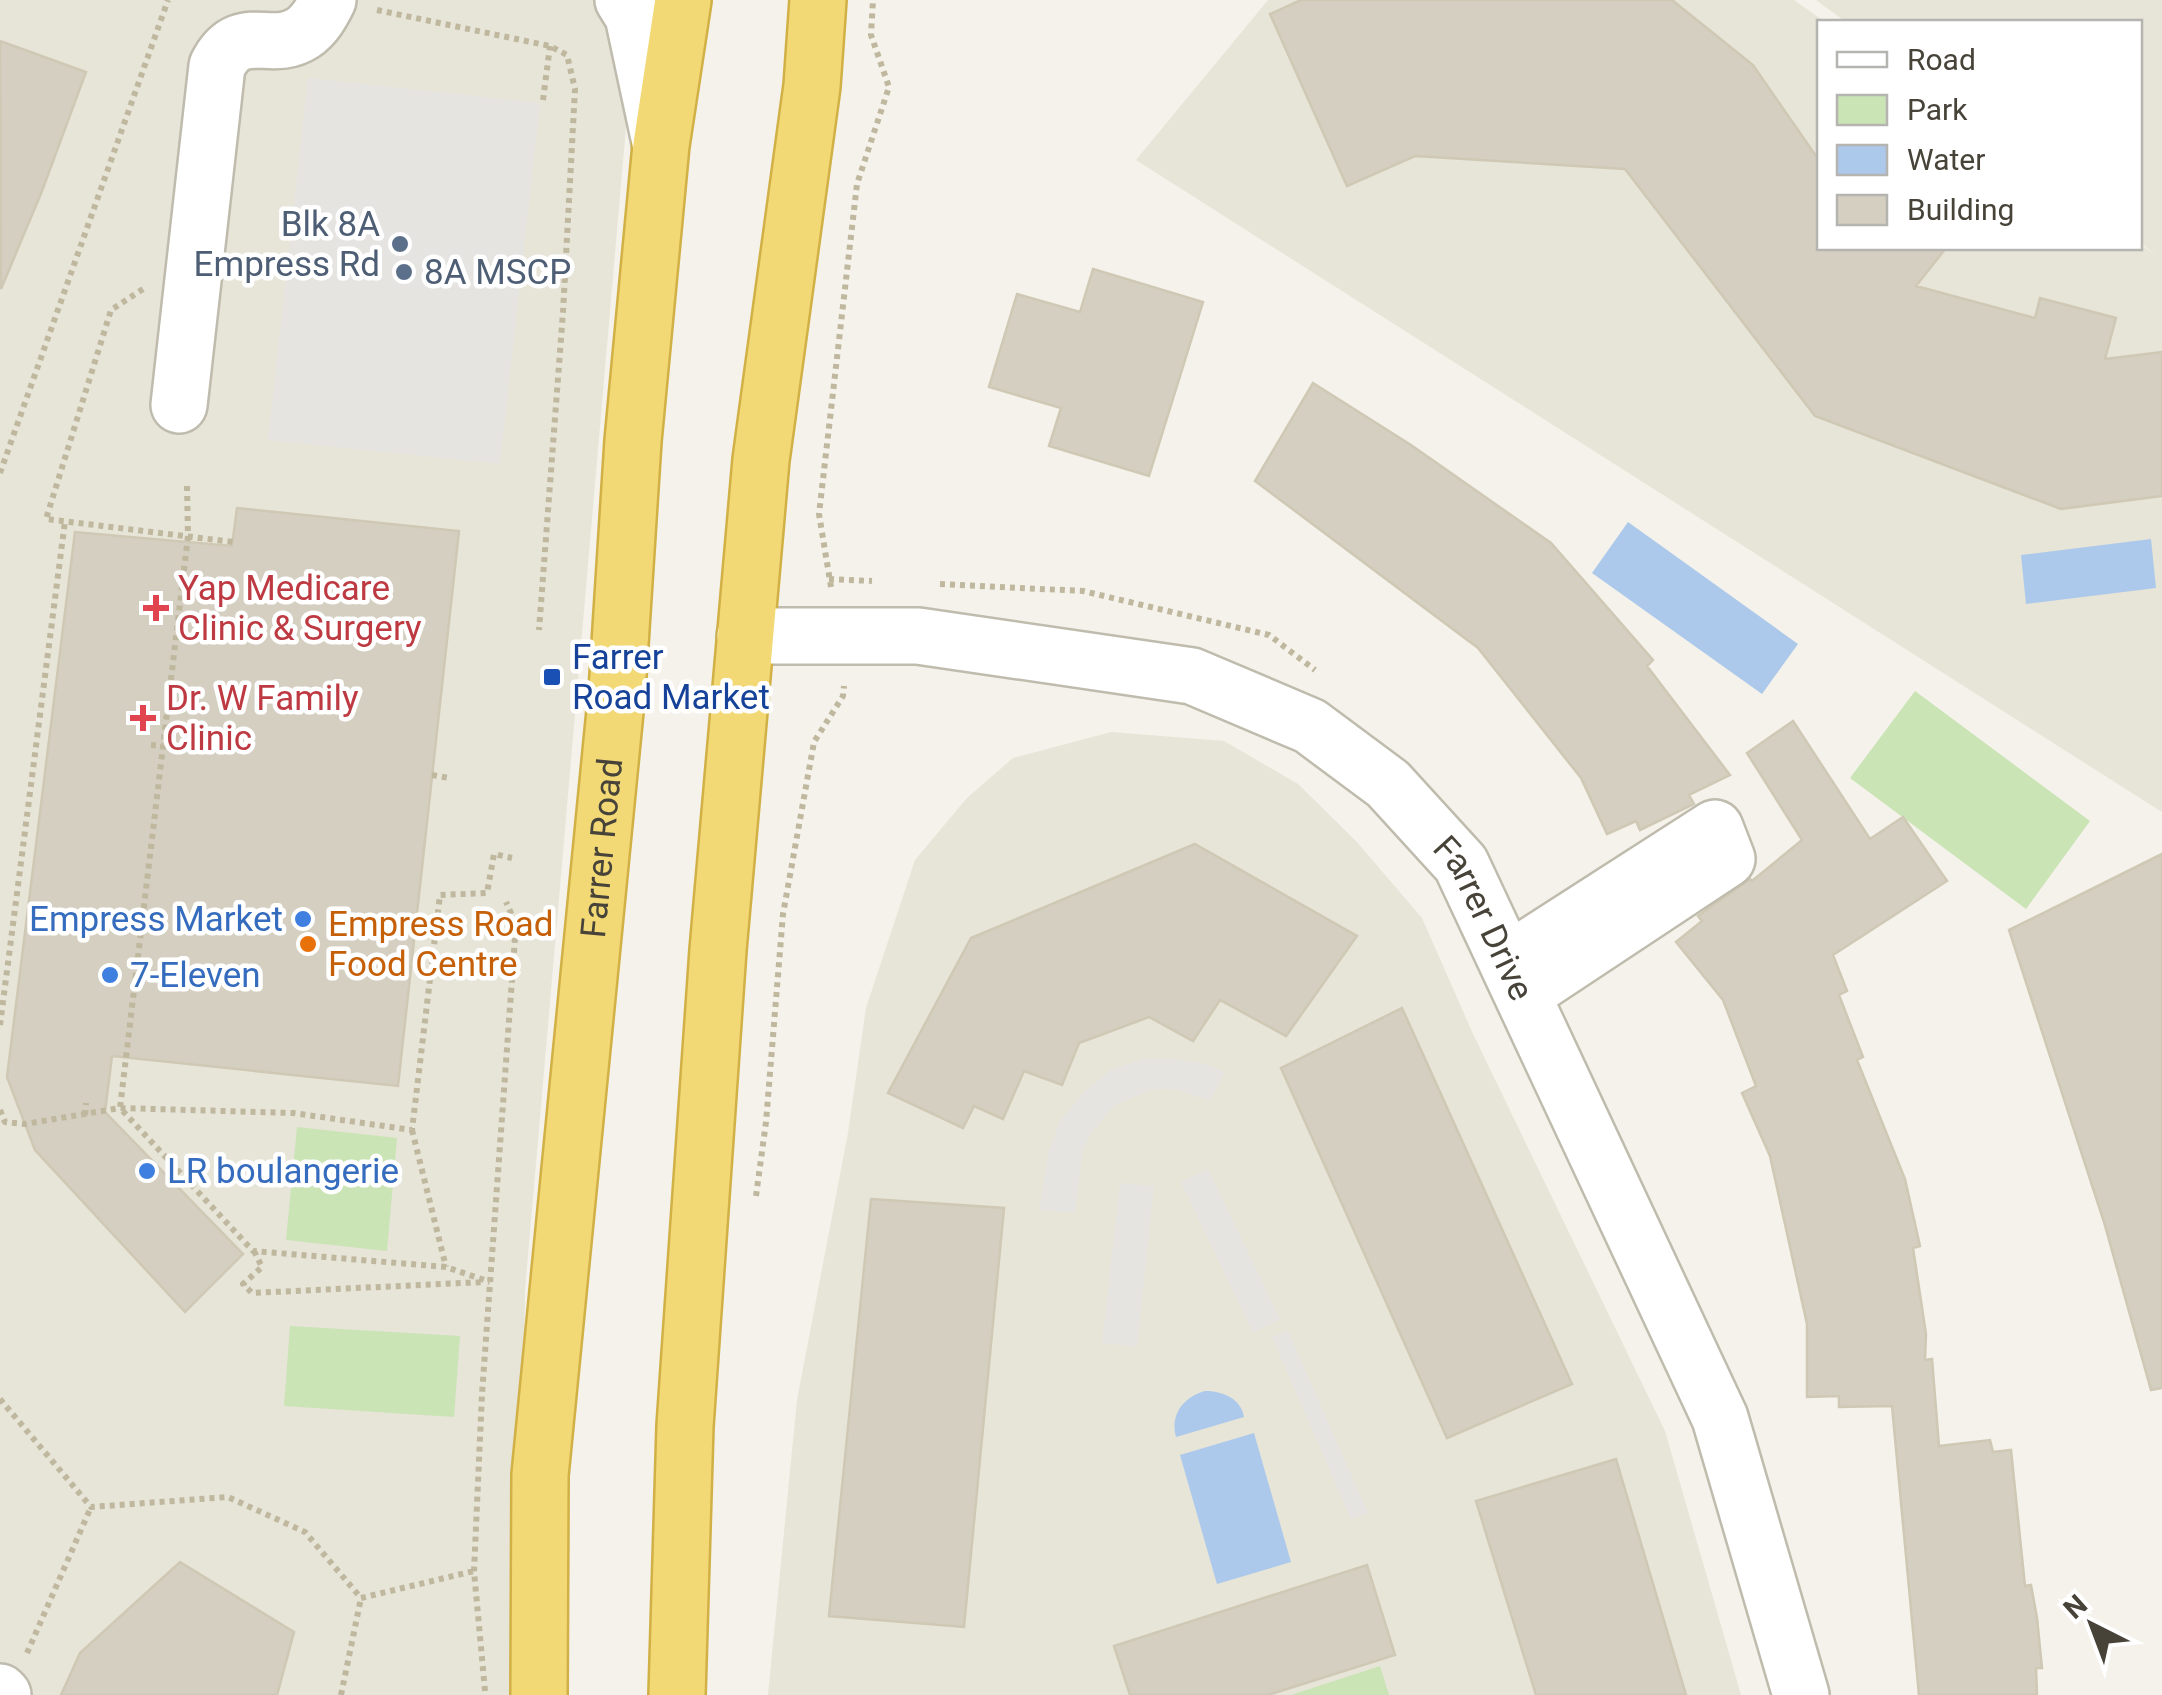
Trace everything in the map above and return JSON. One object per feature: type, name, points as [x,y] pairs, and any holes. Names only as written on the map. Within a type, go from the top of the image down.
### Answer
[{"type":"highway","name":"Farrer Road","points":[[539,1695],[540,1475],[617,691],[633,440],[661,145],[683,0]]},
{"type":"highway","points":[[677,1695],[685,1426],[718,950],[761,460],[812,86],[818,0]]},
{"type":"street","points":[[180,405],[217,66],[225,50],[242,40],[284,39],[301,34],[316,20],[328,0]]},
{"type":"street","points":[[622,0],[632,16],[661,145]]},
{"type":"street","name":"Farrer Drive","points":[[745,636],[918,636],[1192,676],[1310,726],[1388,784],[1462,864],[1720,1418],[1801,1695]]},
{"type":"street","points":[[1516,978],[1721,844]]},
{"type":"path","points":[[0,473],[168,0]]},
{"type":"path","points":[[328,0],[550,46],[567,54],[574,89],[563,312],[539,630]]},
{"type":"path","points":[[755,1199],[766,1122],[783,914],[814,742],[843,696],[848,635],[829,579],[819,514],[857,184],[889,87],[871,36],[873,0]]},
{"type":"path","points":[[543,100],[550,46]]},
{"type":"path","points":[[111,310],[46,518],[233,542]]},
{"type":"path","points":[[120,1108],[188,536],[188,486]]},
{"type":"path","points":[[0,1026],[65,521]]},
{"type":"path","points":[[151,744],[163,746]]},
{"type":"path","points":[[432,774],[449,778]]},
{"type":"path","points":[[446,1267],[412,1130],[440,895],[487,893],[494,854],[512,858]]},
{"type":"path","points":[[485,1695],[474,1571],[516,924],[506,902]]},
{"type":"path","points":[[86,1102],[86,1116]]},
{"type":"path","points":[[120,1108],[254,1250],[262,1267],[244,1284],[252,1293],[490,1282]]},
{"type":"path","points":[[0,1110],[5,1122],[26,1124],[120,1108],[293,1113],[412,1130]]},
{"type":"path","points":[[254,1250],[446,1267],[490,1282]]},
{"type":"path","points":[[0,1400],[90,1506]]},
{"type":"path","points":[[90,1506],[228,1497],[305,1532],[361,1598]]},
{"type":"path","points":[[9,1683],[90,1506]]},
{"type":"path","points":[[361,1598],[474,1571]]},
{"type":"path","points":[[340,1695],[361,1598]]},
{"type":"shaded area","points":[[0,0],[637,0],[525,1290],[519,1695],[0,1695]]},
{"type":"shaded area","points":[[1268,0],[1794,0],[1822,20],[1817,20],[1817,250],[2142,250],[2142,246],[2156,256],[2142,244],[2142,20],[1843,20],[1816,0],[2162,0],[2162,812],[1136,160]]},
{"type":"shaded area","name":"8A MSCP","points":[[308,78],[540,103],[500,464],[268,440]]},
{"type":"shaded area","points":[[1111,732],[1224,741],[1298,784],[1356,841],[1422,918],[1473,1034],[1665,1431],[1741,1695],[768,1695],[797,1400],[848,1133],[866,1008],[915,860],[967,798],[1013,758]]},
{"type":"shaded area","points":[[1170,1058],[1225,1072],[1210,1101],[1174,1089],[1153,1089],[1115,1105],[1089,1136],[1082,1155],[1075,1213],[1039,1210],[1049,1150],[1060,1121],[1083,1093],[1109,1071],[1143,1059]]},
{"type":"shaded area","points":[[1208,1169],[1280,1319],[1253,1333],[1181,1182]]},
{"type":"shaded area","points":[[1120,1183],[1154,1186],[1137,1347],[1102,1343]]},
{"type":"shaded area","points":[[1288,1331],[1368,1513],[1351,1519],[1272,1337]]},
{"type":"green space","points":[[1915,691],[2090,821],[2026,909],[1850,778]]},
{"type":"green space","points":[[297,1127],[397,1138],[387,1251],[286,1240]]},
{"type":"green space","points":[[290,1326],[460,1336],[454,1417],[284,1406]]},
{"type":"green space","points":[[1380,1666],[1389,1695],[1291,1695]]},
{"type":"water","points":[[1628,522],[1798,644],[1762,694],[1592,573]]},
{"type":"water","points":[[2151,539],[2156,588],[2026,604],[2021,555]]},
{"type":"water","points":[[1205,1391],[1230,1397],[1244,1417],[1176,1437],[1175,1421],[1180,1408]]},
{"type":"water","points":[[1254,1433],[1291,1562],[1217,1584],[1180,1455]]},
{"type":"building","points":[[1301,0],[1672,0],[1753,65],[1817,158],[1817,250],[1944,250],[1916,286],[2035,318],[2040,298],[2116,318],[2105,359],[2162,352],[2162,496],[2061,509],[1815,416],[1625,169],[1415,156],[1347,186],[1270,14]]},
{"type":"building","points":[[0,41],[86,72],[1,289]]},
{"type":"building","points":[[1093,269],[1203,302],[1149,476],[1049,446],[1061,408],[989,387],[1017,294],[1080,312]]},
{"type":"building","points":[[1313,383],[1411,445],[1551,543],[1653,660],[1647,666],[1730,775],[1689,795],[1694,804],[1640,830],[1636,821],[1607,834],[1581,778],[1478,648],[1255,481]]},
{"type":"building","points":[[237,508],[459,531],[398,1086],[112,1056],[105,1112],[243,1254],[185,1312],[35,1150],[7,1077],[75,532],[232,546]]},
{"type":"building","points":[[1793,721],[1870,839],[1903,817],[1947,881],[1833,955],[1847,991],[1839,995],[1863,1057],[1857,1060],[1905,1179],[1920,1246],[1913,1248],[1926,1334],[1925,1360],[1932,1359],[1939,1446],[1990,1440],[1993,1452],[2011,1450],[2025,1586],[2031,1585],[2037,1618],[2042,1668],[2036,1668],[2037,1695],[1919,1695],[1892,1406],[1839,1407],[1839,1396],[1807,1397],[1807,1324],[1770,1156],[1742,1093],[1756,1086],[1723,1000],[1676,942],[1702,921],[1698,916],[1752,881],[1802,840],[1747,753]]},
{"type":"building","points":[[1195,844],[1357,936],[1286,1036],[1220,1000],[1193,1041],[1149,1017],[1079,1043],[1062,1085],[1024,1071],[1003,1119],[974,1106],[963,1128],[888,1093],[971,938]]},
{"type":"building","points":[[2162,854],[2162,1388],[2151,1390],[2104,1222],[2009,930]]},
{"type":"building","points":[[1402,1008],[1572,1384],[1447,1438],[1281,1068]]},
{"type":"building","points":[[871,1199],[1004,1208],[964,1627],[829,1616]]},
{"type":"building","points":[[1616,1459],[1686,1695],[1536,1695],[1476,1501]]},
{"type":"building","points":[[180,1562],[294,1632],[277,1695],[61,1695],[80,1653]]},
{"type":"building","points":[[1367,1565],[1395,1655],[1268,1695],[1130,1695],[1114,1646]]},
{"type":"place","name":"Blk 8A Empress Rd","points":[[400,244]]},
{"type":"place","name":"8A MSCP","points":[[404,272]]},
{"type":"place","name":"Yap Medicare Clinic & Surgery","points":[[156,608]]},
{"type":"place","name":"Farrer Road Market","points":[[552,677]]},
{"type":"place","name":"Dr. W Family Clinic","points":[[143,718]]},
{"type":"place","name":"Empress Market","points":[[303,919]]},
{"type":"place","name":"Empress Road Food Centre","points":[[308,944]]},
{"type":"place","name":"7-Eleven","points":[[110,975]]},
{"type":"place","name":"LR boulangerie","points":[[147,1171]]}]
